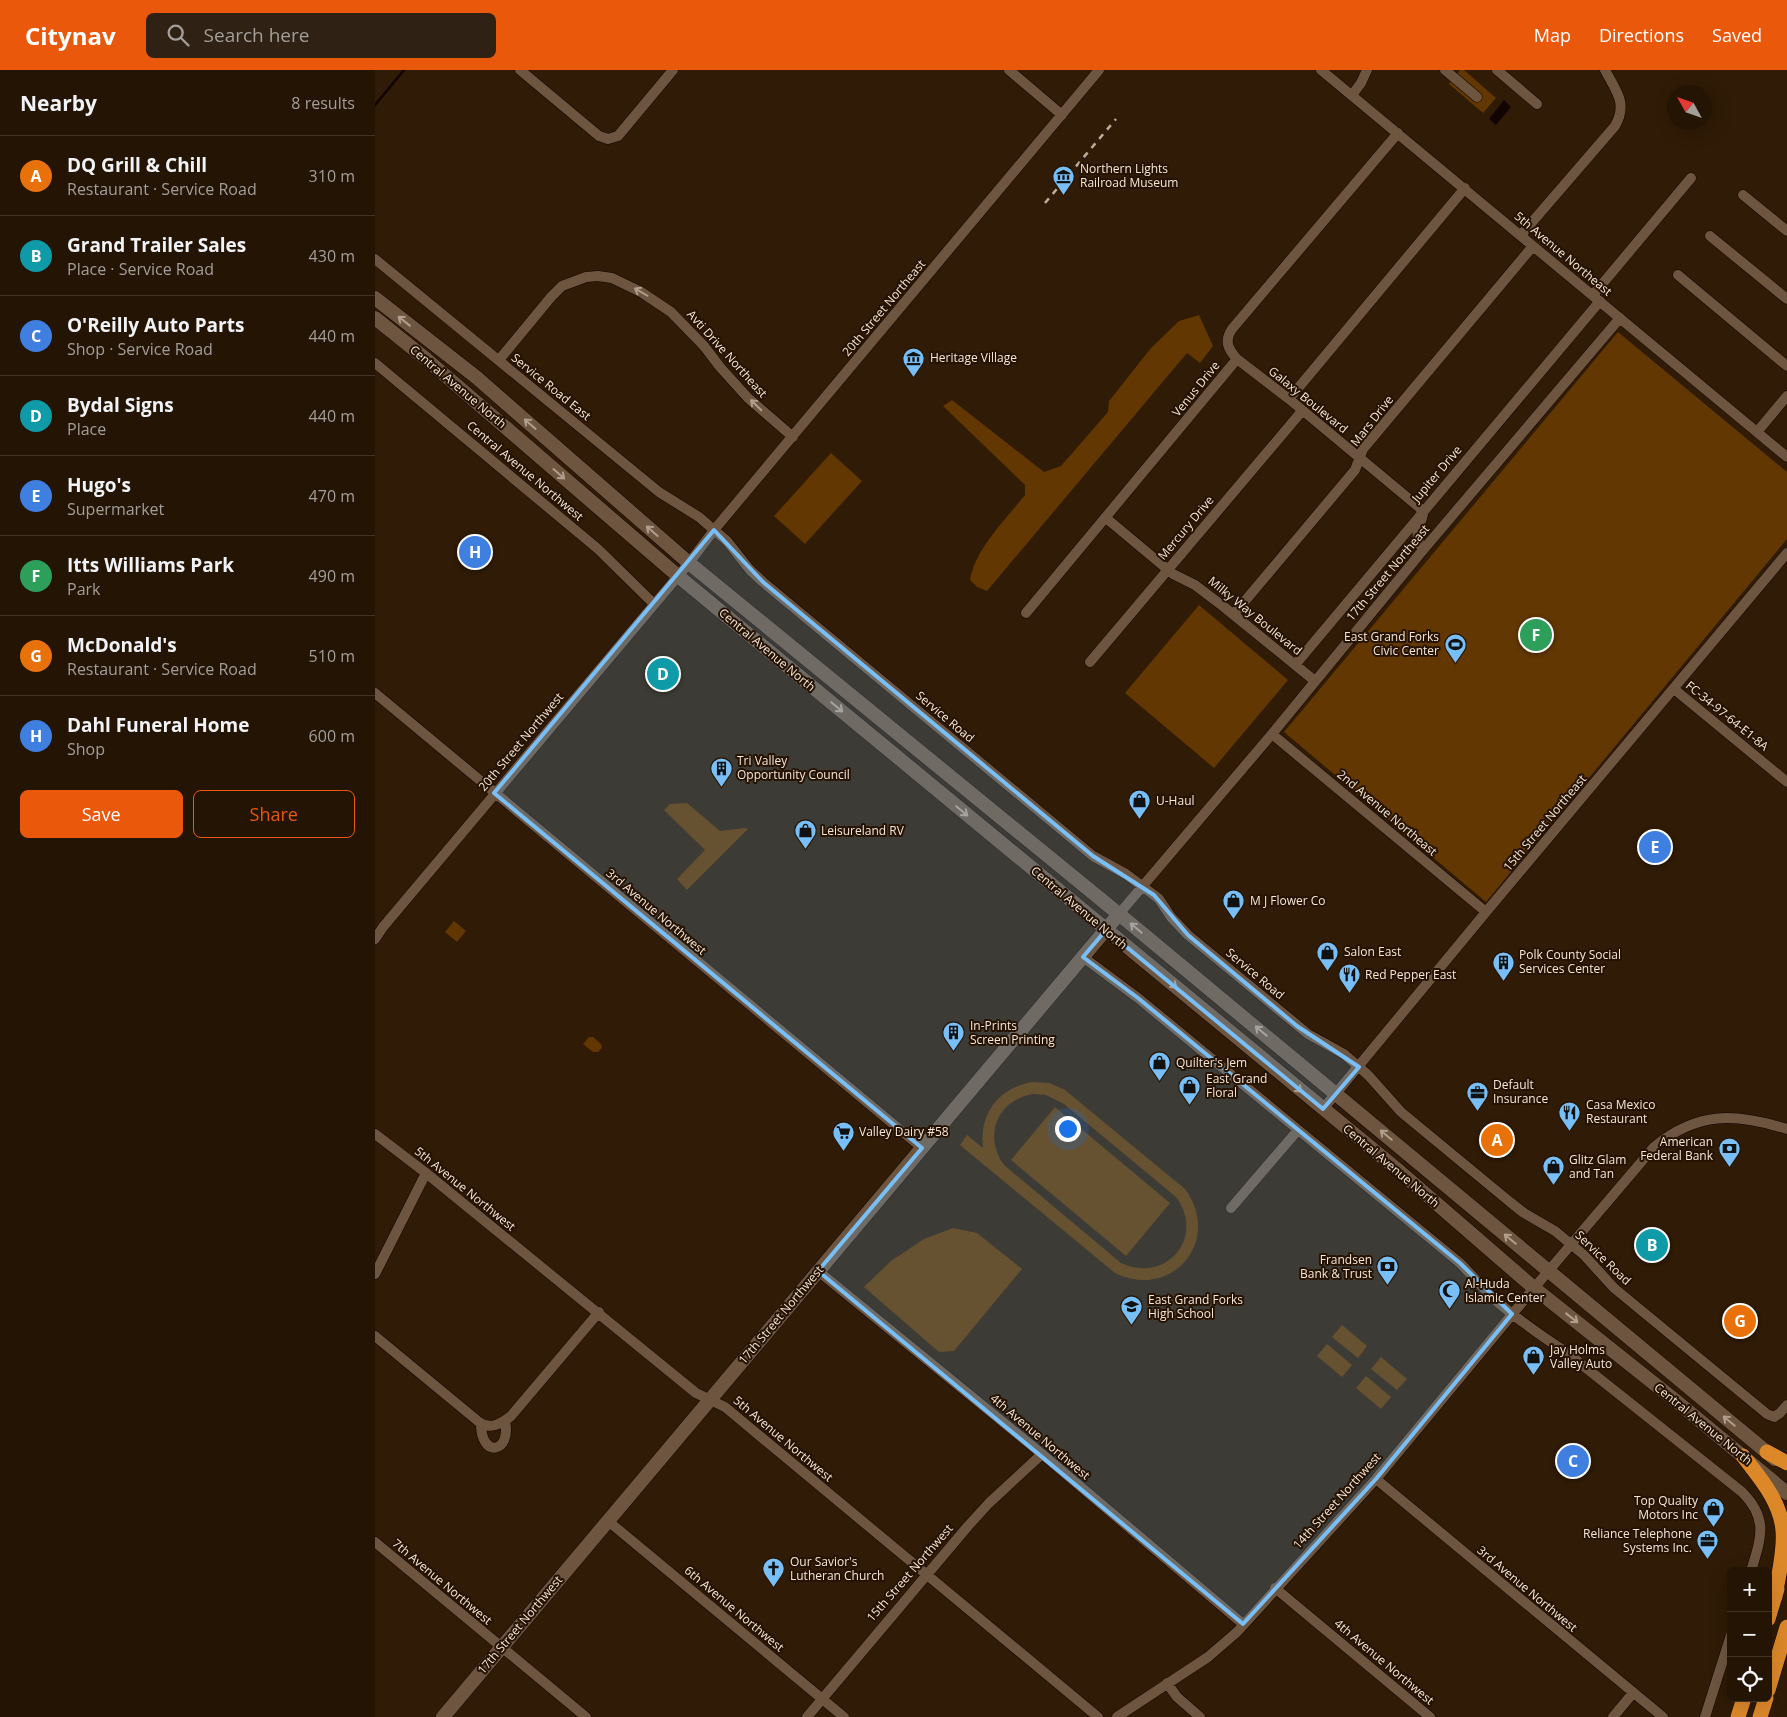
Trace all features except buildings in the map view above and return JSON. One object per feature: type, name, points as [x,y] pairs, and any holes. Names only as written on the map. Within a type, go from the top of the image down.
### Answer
[{"type":"highway","points":[[1767,1452],[1787,1462]]},
{"type":"highway","points":[[1743,1456],[1764,1483],[1775,1502],[1783,1530],[1775,1597]]},
{"type":"highway","points":[[1770,1612],[1787,1557]]},
{"type":"highway","points":[[1772,1677],[1787,1627]]},
{"type":"highway","points":[[1738,1717],[1743,1702]]},
{"type":"highway","points":[[1760,1717],[1765,1702]]},
{"type":"main road","name":"Central Avenue North","points":[[375,298],[476,377],[689,563],[1337,1093],[1787,1470]]},
{"type":"main road","name":"Central Avenue North","points":[[375,318],[433,365],[678,576],[1399,1171],[1534,1288],[1787,1493]]},
{"type":"main road","name":"17th Street Northwest","points":[[443,1717],[1119,914]]},
{"type":"street","points":[[520,70],[599,136],[608,139],[618,136],[673,70]]},
{"type":"street","points":[[1009,70],[1062,115]]},
{"type":"street","name":"20th Street Northeast","points":[[689,563],[1099,70]]},
{"type":"street","name":"5th Avenue Northeast","points":[[1321,70],[1787,458]]},
{"type":"street","points":[[1352,95],[1361,83],[1367,70]]},
{"type":"street","points":[[1445,70],[1477,97]]},
{"type":"street","points":[[1497,70],[1537,104]]},
{"type":"street","points":[[1521,235],[1621,117],[1621,102],[1605,70]]},
{"type":"street","name":"Venus Drive","points":[[1026,613],[1237,359],[1227,344],[1228,336],[1232,329],[1398,133]]},
{"type":"street","name":"Jupiter Drive","points":[[1295,665],[1423,511],[1691,178]]},
{"type":"street","points":[[1289,399],[1465,188]]},
{"type":"street","points":[[1743,195],[1787,231]]},
{"type":"street","points":[[1710,236],[1787,299]]},
{"type":"street","name":"Mars Drive","points":[[1234,614],[1355,470],[1363,449],[1533,246]]},
{"type":"street","name":"Service Road East","points":[[375,259],[659,492],[699,517],[715,530]]},
{"type":"street","points":[[1678,275],[1787,366]]},
{"type":"street","name":"Avti Drive Northeast","points":[[499,360],[562,286],[586,276],[611,278],[641,292],[671,312],[698,339],[748,398],[793,437]]},
{"type":"street","name":"17th Street Northeast","points":[[1119,914],[1272,734],[1423,550],[1620,318]]},
{"type":"street","name":"Galaxy Boulevard","points":[[1237,359],[1289,399],[1301,411],[1423,511]]},
{"type":"street","name":"Central Avenue Northwest","points":[[375,363],[598,549],[654,604]]},
{"type":"street","points":[[1757,432],[1787,396]]},
{"type":"street","name":"Mercury Drive","points":[[1090,662],[1301,411]]},
{"type":"street","points":[[1423,511],[1417,533],[1417,538],[1423,550]]},
{"type":"street","name":"Milky Way Boulevard","points":[[1106,518],[1168,570],[1195,585],[1234,614],[1315,681]]},
{"type":"street","name":"Service Road","points":[[715,530],[763,582],[1093,856],[1116,868],[1159,899],[1171,917],[1188,935],[1308,1034],[1343,1054],[1359,1067],[1401,1112],[1510,1202],[1555,1231],[1571,1244],[1584,1255],[1614,1288],[1767,1414],[1774,1417],[1777,1416],[1787,1405]]},
{"type":"street","name":"15th Street Northeast","points":[[1323,1109],[1787,553]]},
{"type":"street","name":"20th Street Northwest","points":[[375,939],[494,793],[689,563]]},
{"type":"street","name":"FC-34-97-64-E1-8A","points":[[1674,689],[1787,782]]},
{"type":"street","name":"3rd Avenue Northwest","points":[[376,696],[923,1148]]},
{"type":"street","name":"2nd Avenue Northeast","points":[[1272,734],[1486,912]]},
{"type":"street","points":[[1083,957],[1138,998],[1460,1263],[1491,1296],[1512,1314],[1566,1352],[1742,1492],[1751,1501],[1759,1516],[1761,1529],[1752,1567]]},
{"type":"street","name":"14th Street Northwest","points":[[1117,1717],[1219,1649],[1243,1624],[1376,1479],[1654,1146],[1677,1130],[1719,1117],[1747,1118],[1787,1129]]},
{"type":"street","points":[[1231,1208],[1298,1130]]},
{"type":"street","name":"5th Avenue Northwest","points":[[375,1134],[599,1312],[696,1393],[725,1407],[1098,1717]]},
{"type":"street","points":[[375,1274],[426,1173]]},
{"type":"street","name":"4th Avenue Northwest","points":[[818,1271],[1042,1454],[1243,1624]]},
{"type":"street","points":[[375,1336],[481,1424],[492,1426],[505,1421],[511,1416],[599,1312]]},
{"type":"street","points":[[481,1424],[485,1443],[488,1446],[496,1447],[504,1443],[506,1439],[505,1421]]},
{"type":"street","name":"15th Street Northwest","points":[[807,1717],[925,1574],[984,1508],[1042,1454]]},
{"type":"street","name":"3rd Avenue Northwest","points":[[1376,1479],[1663,1717]]},
{"type":"street","name":"6th Avenue Northwest","points":[[608,1521],[844,1717]]},
{"type":"street","name":"7th Avenue Northwest","points":[[375,1542],[586,1717]]},
{"type":"street","name":"4th Avenue Northwest","points":[[1275,1588],[1431,1717]]},
{"type":"street","points":[[1705,1717],[1727,1648]]},
{"type":"street","points":[[1167,1683],[1177,1697],[1200,1717]]},
{"type":"street","points":[[1613,1717],[1633,1693]]},
{"type":"highlighted area","points":[[714,530],[763,582],[1093,856],[1154,895],[1188,935],[1297,1026],[1359,1067],[1323,1109],[1106,930],[1083,957],[1138,998],[1460,1263],[1512,1314],[1376,1479],[1243,1624],[818,1271],[922,1148],[494,793]]},
{"type":"shaded area","points":[[1460,70],[1464,70],[1496,98],[1483,113],[1449,84]]},
{"type":"shaded area","points":[[1504,100],[1511,107],[1496,125],[1489,119]]},
{"type":"shaded area","points":[[1199,315],[1213,346],[1200,363],[1187,353],[987,591],[977,587],[970,580],[978,557],[992,535],[1025,495],[1025,485],[943,406],[952,400],[1044,472],[1061,466],[1108,412],[1109,401],[1151,348],[1179,321]]},
{"type":"shaded area","points":[[1618,332],[1787,472],[1787,539],[1486,902],[1284,732]]},
{"type":"shaded area","points":[[831,453],[862,481],[805,544],[774,516]]},
{"type":"shaded area","points":[[1199,605],[1288,680],[1214,768],[1125,693]]},
{"type":"shaded area","points":[[687,803],[720,831],[748,829],[687,890],[677,879],[705,850],[664,810],[670,804]]},
{"type":"shaded area","points":[[454,921],[466,931],[457,942],[445,932]]},
{"type":"shaded area","points":[[589,1037],[593,1037],[601,1044],[602,1048],[598,1052],[593,1052],[583,1044]]},
{"type":"shaded area","points":[[1032,1082],[1049,1083],[1065,1090],[1185,1189],[1195,1208],[1198,1228],[1195,1245],[1186,1261],[1172,1272],[1155,1279],[1136,1280],[1115,1273],[960,1145],[967,1135],[983,1148],[984,1124],[993,1105],[1009,1090]],"holes":[[[1033,1094],[1046,1095],[1064,1104],[1176,1197],[1184,1212],[1186,1227],[1184,1241],[1177,1253],[1166,1262],[1153,1267],[1138,1268],[1121,1263],[1004,1165],[998,1154],[994,1131],[1002,1111],[1021,1098]]]},
{"type":"shaded area","points":[[1055,1107],[1170,1203],[1126,1256],[1011,1160]]},
{"type":"shaded area","points":[[953,1228],[977,1233],[1022,1269],[954,1351],[939,1352],[864,1287],[891,1261],[924,1239]]},
{"type":"shaded area","points":[[1342,1325],[1367,1346],[1358,1358],[1332,1337]]},
{"type":"shaded area","points":[[1327,1344],[1352,1365],[1342,1377],[1317,1356]]},
{"type":"shaded area","points":[[1381,1357],[1407,1379],[1397,1390],[1371,1369]]},
{"type":"shaded area","points":[[1366,1376],[1391,1397],[1381,1409],[1356,1388]]},
{"type":"waterway","points":[[375,105],[404,70]]},
{"type":"railway","points":[[1045,203],[1116,119]]},
{"type":"place","name":"Northern Lights Railroad Museum","points":[[1064,195]]},
{"type":"place","name":"Heritage Village","points":[[914,377]]},
{"type":"place","name":"Dahl Funeral Home","points":[[475,552]]},
{"type":"place","name":"Itts Williams Park","points":[[1536,635]]},
{"type":"place","name":"East Grand Forks Civic Center","points":[[1455,663]]},
{"type":"place","name":"Bydal Signs","points":[[663,674]]},
{"type":"place","name":"Tri Valley Opportunity Council","points":[[721,787]]},
{"type":"place","name":"U-Haul","points":[[1140,820]]},
{"type":"place","name":"Hugo's","points":[[1655,847]]},
{"type":"place","name":"Leisureland RV","points":[[805,850]]},
{"type":"place","name":"M J Flower Co","points":[[1234,920]]},
{"type":"place","name":"Salon East","points":[[1328,971]]},
{"type":"place","name":"Polk County Social Services Center","points":[[1503,981]]},
{"type":"place","name":"Red Pepper East","points":[[1349,994]]},
{"type":"place","name":"In-Prints Screen Printing","points":[[954,1052]]},
{"type":"place","name":"Quilter's Jem","points":[[1160,1082]]},
{"type":"place","name":"East Grand Floral","points":[[1190,1105]]},
{"type":"place","name":"Default Insurance","points":[[1477,1111]]},
{"type":"place","name":"Casa Mexico Restaurant","points":[[1570,1131]]},
{"type":"place","name":"DQ Grill & Chill","points":[[1497,1140]]},
{"type":"place","name":"Valley Dairy #58","points":[[843,1151]]},
{"type":"place","name":"American Federal Bank","points":[[1729,1168]]},
{"type":"place","name":"Glitz Glam and Tan","points":[[1553,1186]]},
{"type":"place","name":"Grand Trailer Sales","points":[[1652,1245]]},
{"type":"place","name":"Frandsen Bank & Trust","points":[[1388,1286]]},
{"type":"place","name":"Al-Huda Islamic Center","points":[[1449,1310]]},
{"type":"place","name":"McDonald's","points":[[1740,1321]]},
{"type":"place","name":"East Grand Forks High School","points":[[1132,1326]]},
{"type":"place","name":"Jay Holms Valley Auto","points":[[1534,1376]]},
{"type":"place","name":"O'Reilly Auto Parts","points":[[1573,1461]]},
{"type":"place","name":"Top Quality Motors Inc","points":[[1714,1527]]},
{"type":"place","name":"Reliance Telephone Systems Inc.","points":[[1708,1560]]},
{"type":"place","name":"Our Savior's Lutheran Church","points":[[774,1588]]}]
